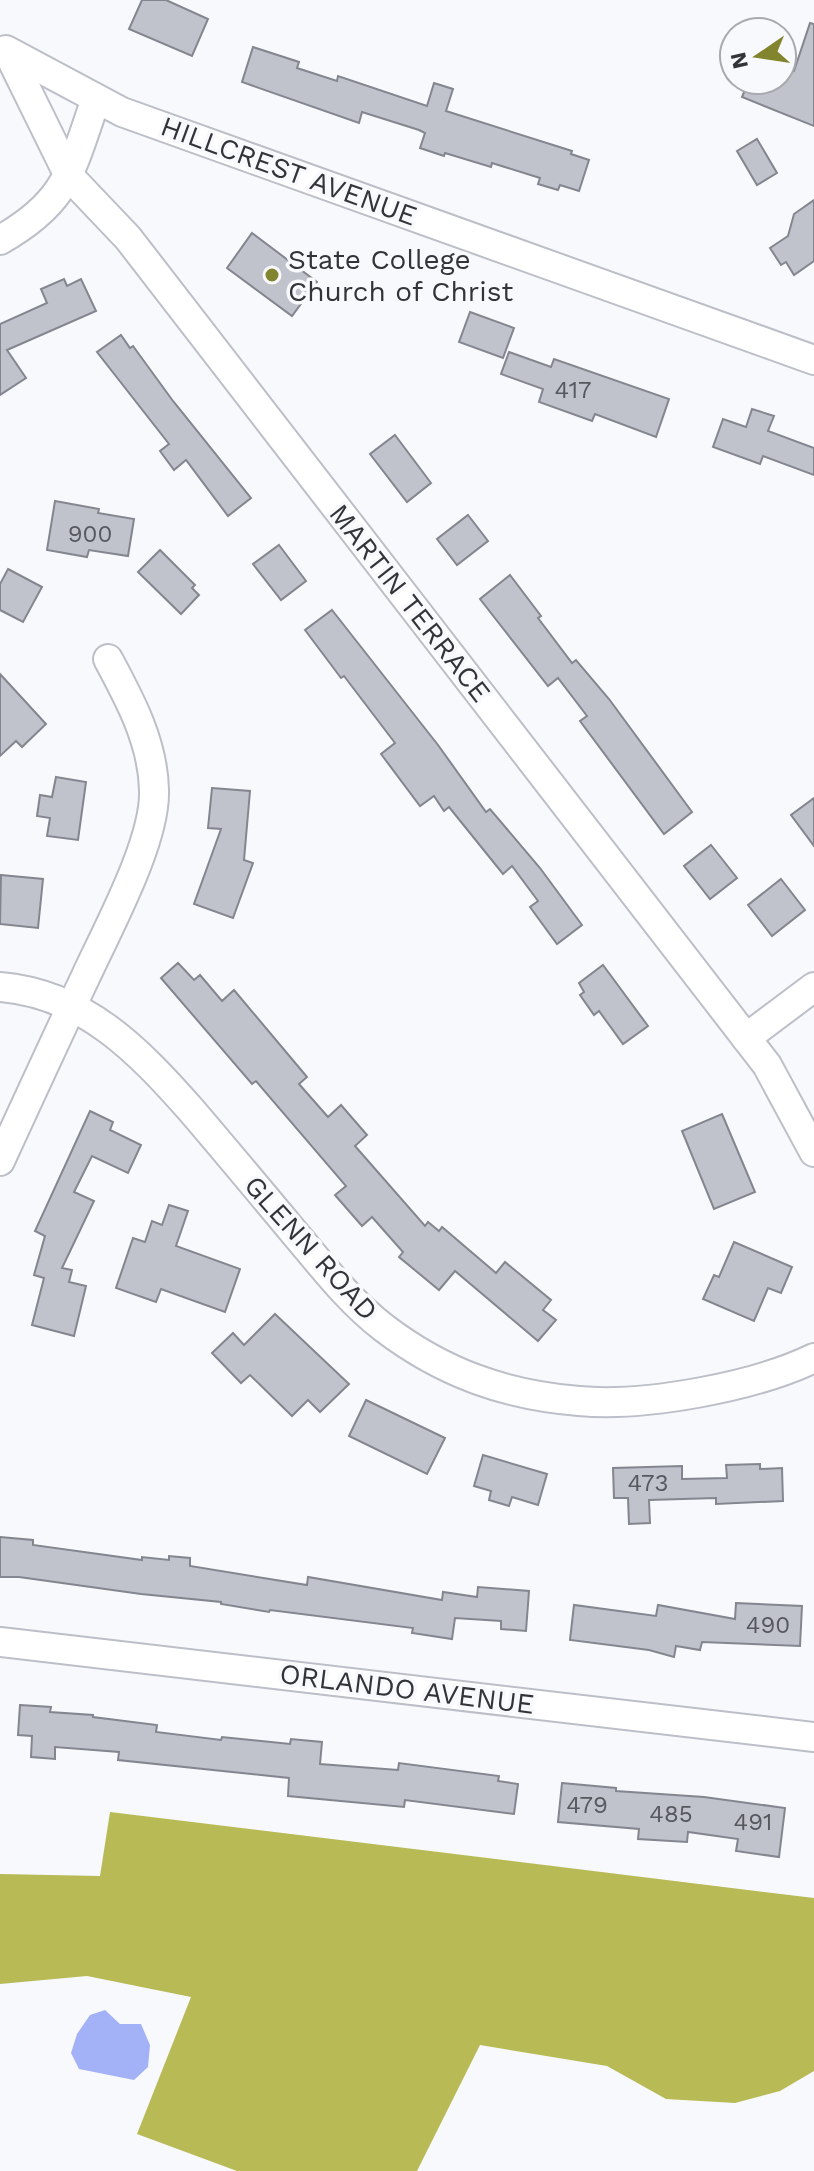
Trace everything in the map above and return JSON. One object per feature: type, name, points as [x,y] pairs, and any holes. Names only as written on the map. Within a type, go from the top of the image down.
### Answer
[{"type":"street","name":"HILLCREST AVENUE","points":[[5,49],[122,112],[814,360]]},
{"type":"street","name":"MARTIN TERRACE","points":[[5,49],[69,176],[128,238],[767,1065],[814,1152]]},
{"type":"street","points":[[0,240],[44,210],[69,176],[96,99]]},
{"type":"street","points":[[0,1161],[125,892],[148,827],[154,791],[147,743],[134,708],[108,659]]},
{"type":"street","name":"GLENN ROAD","points":[[0,987],[44,995],[105,1024],[153,1066],[345,1294],[382,1327],[423,1355],[478,1381],[538,1397],[606,1403],[657,1399],[747,1381],[794,1368],[814,1358]]},
{"type":"street","points":[[746,1038],[814,987]]},
{"type":"street","name":"ORLANDO AVENUE","points":[[0,1642],[814,1737]]},
{"type":"shaded area","points":[[110,1812],[814,1898],[814,2071],[780,2091],[735,2103],[666,2099],[607,2066],[480,2045],[417,2171],[237,2171],[137,2134],[191,1997],[87,1976],[0,1984],[0,1874],[100,1876]]},
{"type":"water","points":[[105,2010],[120,2024],[141,2024],[150,2045],[148,2067],[134,2080],[79,2069],[71,2053],[77,2034],[90,2015]]},
{"type":"building","points":[[142,0],[166,0],[208,19],[192,56],[129,29]]},
{"type":"building","points":[[810,23],[814,24],[814,126],[742,97],[798,96],[798,59]]},
{"type":"building","points":[[253,47],[299,62],[297,68],[337,81],[338,76],[427,106],[434,83],[453,89],[446,111],[572,151],[571,154],[589,160],[579,191],[560,185],[558,190],[538,184],[540,178],[492,163],[491,167],[420,148],[425,133],[419,130],[362,112],[359,123],[242,82]]},
{"type":"building","points":[[757,139],[777,173],[757,185],[737,151]]},
{"type":"building","points":[[814,200],[814,261],[794,275],[786,262],[781,265],[770,248],[788,236],[794,214]]},
{"type":"building","name":"State College Church of Christ","points":[[252,233],[317,282],[292,316],[227,268]]},
{"type":"building","points":[[64,279],[67,286],[81,279],[96,311],[7,350],[26,378],[0,395],[0,324],[47,303],[41,289]]},
{"type":"building","points":[[470,312],[514,328],[503,358],[459,342]]},
{"type":"building","points":[[121,335],[130,348],[133,346],[251,498],[228,516],[186,460],[174,470],[160,451],[169,444],[97,352]]},
{"type":"building","points":[[509,352],[551,367],[554,359],[669,399],[656,437],[595,414],[592,421],[539,402],[543,389],[501,374]]},
{"type":"building","points":[[752,409],[774,416],[768,431],[814,448],[814,475],[763,456],[760,464],[713,447],[723,419],[746,427]]},
{"type":"building","points":[[395,435],[431,483],[407,502],[370,454]]},
{"type":"building","points":[[55,501],[134,519],[128,556],[89,550],[87,557],[47,550]]},
{"type":"building","points":[[468,515],[488,541],[457,565],[437,539]]},
{"type":"building","points":[[279,545],[306,581],[281,600],[253,564]]},
{"type":"building","points":[[160,550],[195,585],[192,588],[199,595],[181,614],[138,572]]},
{"type":"building","points":[[8,569],[42,587],[23,622],[0,610],[0,584]]},
{"type":"building","points":[[510,575],[572,663],[576,660],[609,699],[692,812],[664,834],[580,721],[587,716],[558,678],[548,686],[480,599]]},
{"type":"building","points":[[332,610],[438,745],[486,812],[490,809],[540,868],[582,925],[557,944],[530,907],[538,901],[512,866],[503,874],[449,807],[444,811],[434,796],[420,806],[381,754],[395,743],[305,630]]},
{"type":"building","points":[[0,674],[46,724],[22,747],[16,741],[0,756]]},
{"type":"building","points":[[56,777],[86,782],[78,840],[47,836],[50,818],[37,816],[40,795],[52,797]]},
{"type":"building","points":[[212,788],[250,791],[244,860],[253,863],[233,918],[194,904],[221,829],[208,828]]},
{"type":"building","points":[[814,798],[814,846],[791,815]]},
{"type":"building","points":[[711,845],[737,878],[710,899],[684,866]]},
{"type":"building","points":[[1,875],[43,879],[38,928],[0,924]]},
{"type":"building","points":[[781,879],[805,910],[772,936],[748,905]]},
{"type":"building","points":[[178,963],[194,980],[200,975],[222,1001],[234,990],[307,1077],[299,1084],[328,1117],[341,1105],[367,1135],[355,1146],[425,1226],[428,1222],[439,1231],[442,1227],[496,1273],[505,1262],[551,1300],[543,1310],[556,1320],[538,1341],[455,1271],[439,1290],[399,1257],[403,1252],[372,1217],[362,1226],[335,1195],[346,1186],[256,1081],[252,1084],[161,978]]},
{"type":"building","points":[[603,965],[648,1026],[623,1044],[599,1011],[594,1015],[580,995],[584,992],[579,983]]},
{"type":"building","points":[[90,1111],[113,1122],[110,1130],[141,1145],[128,1173],[92,1156],[74,1192],[94,1201],[62,1268],[72,1270],[69,1282],[86,1286],[74,1336],[32,1325],[44,1278],[34,1275],[45,1236],[35,1231]]},
{"type":"building","points":[[722,1114],[755,1192],[714,1209],[682,1131]]},
{"type":"building","points":[[169,1205],[188,1211],[176,1246],[240,1269],[225,1312],[161,1289],[156,1302],[116,1288],[133,1238],[145,1242],[152,1221],[162,1225]]},
{"type":"building","points":[[734,1242],[792,1267],[781,1293],[768,1288],[754,1321],[703,1299],[714,1275],[719,1277]]},
{"type":"building","points":[[275,1314],[349,1384],[320,1412],[308,1400],[292,1416],[250,1375],[241,1383],[212,1353],[233,1333],[244,1345]]},
{"type":"building","points":[[366,1400],[445,1438],[427,1474],[349,1436]]},
{"type":"building","points":[[483,1455],[547,1474],[538,1505],[512,1497],[509,1506],[489,1500],[491,1491],[474,1486]]},
{"type":"building","points":[[760,1464],[760,1469],[782,1468],[783,1501],[716,1504],[716,1498],[649,1500],[650,1523],[629,1524],[628,1498],[614,1498],[613,1468],[682,1466],[682,1479],[727,1478],[726,1465]]},
{"type":"building","points":[[0,1537],[33,1540],[33,1545],[142,1560],[142,1557],[169,1560],[169,1556],[190,1558],[190,1566],[307,1585],[308,1577],[442,1600],[443,1592],[477,1597],[478,1587],[529,1591],[526,1631],[501,1629],[501,1621],[455,1618],[452,1639],[412,1633],[413,1628],[0,1577]]},
{"type":"building","points":[[736,1603],[802,1606],[800,1646],[702,1642],[700,1650],[676,1646],[674,1657],[649,1650],[570,1640],[574,1605],[656,1616],[658,1605],[735,1619]]},
{"type":"building","points":[[20,1705],[51,1707],[50,1712],[157,1725],[156,1732],[221,1740],[222,1737],[290,1744],[291,1739],[322,1742],[320,1764],[398,1770],[399,1763],[499,1776],[498,1781],[518,1784],[514,1814],[405,1800],[404,1807],[288,1796],[289,1778],[118,1760],[119,1752],[55,1747],[55,1759],[31,1757],[32,1736],[18,1735]]},
{"type":"building","points":[[562,1783],[785,1808],[779,1857],[736,1851],[738,1839],[688,1832],[687,1842],[638,1839],[639,1829],[558,1822]]},
{"type":"place","name":"State College Church of Christ","points":[[272,275]]}]
